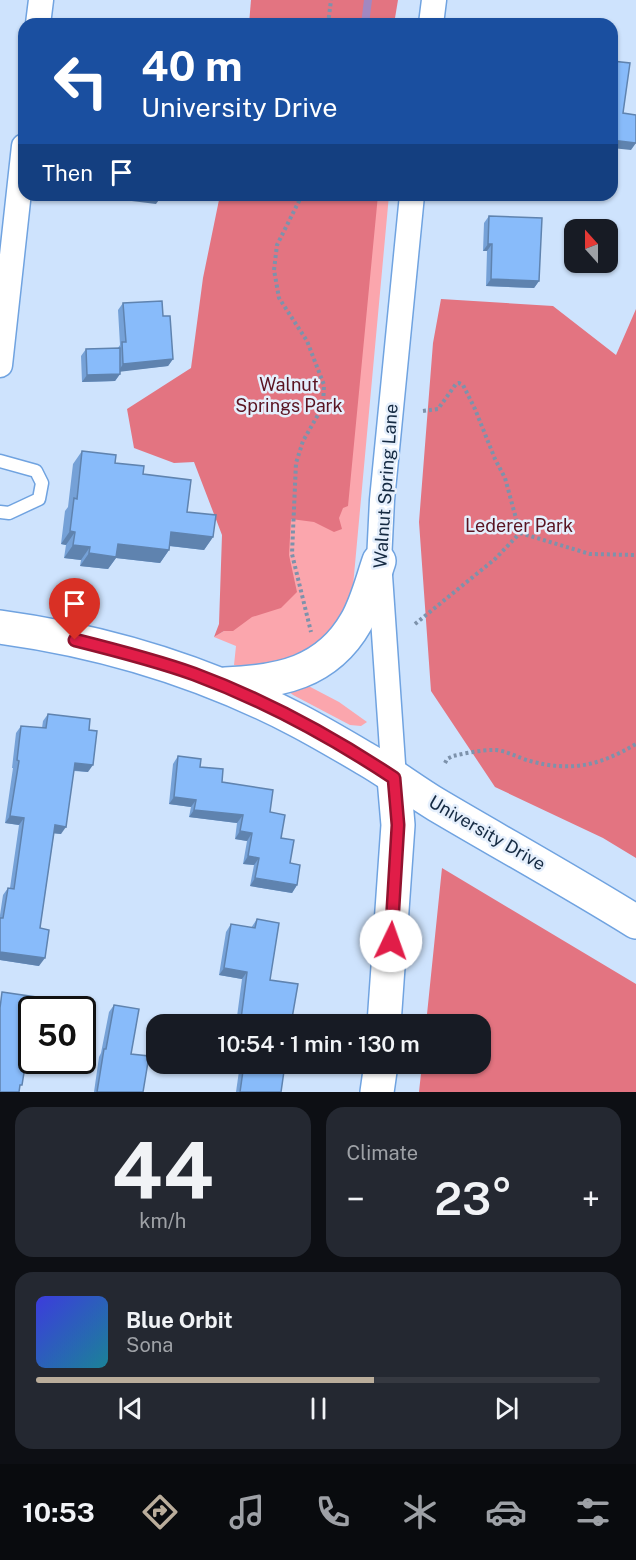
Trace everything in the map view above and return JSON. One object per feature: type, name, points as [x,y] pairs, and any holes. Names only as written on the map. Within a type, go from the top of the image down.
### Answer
[{"type":"main road","points":[[218,684],[276,680],[306,669],[326,656],[345,639],[357,621],[380,561]]},
{"type":"main road","name":"University Drive","points":[[0,627],[75,640],[137,656],[218,684],[297,720],[366,759],[636,922]]},
{"type":"main road","points":[[385,1014],[398,825],[394,778]]},
{"type":"main road","points":[[377,1092],[380,1074]]},
{"type":"street","points":[[39,18],[41,0]]},
{"type":"street","points":[[432,18],[434,0]]},
{"type":"street","points":[[0,365],[18,201]]},
{"type":"street","name":"Walnut Spring Lane","points":[[394,778],[380,561],[382,500],[411,201]]},
{"type":"lane","points":[[0,461],[36,471],[42,483],[39,499],[9,513],[0,512]]},
{"type":"path","points":[[329,18],[331,0]]},
{"type":"path","points":[[299,201],[277,245],[274,270],[279,298],[306,340],[324,385],[323,406],[303,441],[296,463],[292,544],[312,638]]},
{"type":"path","points":[[423,411],[438,409],[456,384],[463,385],[476,409],[495,459],[505,478],[520,533]]},
{"type":"path","points":[[520,533],[590,554],[636,555]]},
{"type":"path","points":[[415,624],[495,559],[520,533]]},
{"type":"path","points":[[445,763],[453,756],[497,750],[543,764],[581,766],[606,760],[636,744]]},
{"type":"green space","points":[[251,0],[398,0],[395,18],[250,18]]},
{"type":"green space","name":"Walnut Springs Park","points":[[219,201],[377,201],[348,506],[343,508],[339,518],[342,529],[334,532],[314,522],[291,519],[289,555],[297,592],[281,608],[252,617],[233,631],[224,631],[214,637],[219,624],[222,535],[194,462],[174,463],[134,448],[127,409],[191,368],[203,278]]},
{"type":"green space","name":"Walnut Springs Park","points":[[228,201],[388,201],[353,586],[340,626],[327,641],[263,671],[234,665],[236,646],[214,637],[224,631],[233,631]]},
{"type":"green space","name":"Lederer Park","points":[[441,299],[553,306],[616,355],[636,309],[636,858],[603,838],[495,787],[431,691],[419,522],[433,343]]},
{"type":"green space","points":[[297,680],[339,702],[367,722],[361,726],[350,725],[293,695],[288,691]]},
{"type":"green space","points":[[442,868],[636,984],[636,1092],[419,1092],[421,1074],[491,1074],[491,1014],[427,1014]]},
{"type":"building","points":[[618,62],[630,63],[623,113],[636,115],[636,143],[618,141]]},
{"type":"building","points":[[489,216],[542,218],[539,281],[491,279],[492,244],[488,244]]},
{"type":"building","points":[[162,301],[163,316],[170,316],[173,359],[123,364],[122,342],[126,342],[123,303]]},
{"type":"building","points":[[120,348],[120,374],[87,375],[86,349]]},
{"type":"building","points":[[82,451],[116,455],[115,463],[144,466],[143,474],[191,480],[187,512],[216,515],[213,537],[171,532],[169,550],[118,544],[116,557],[89,553],[90,547],[73,545],[75,532],[70,531],[74,498],[77,499]]},
{"type":"building","points":[[48,714],[90,719],[89,730],[97,731],[93,765],[75,763],[66,827],[55,825],[40,928],[49,930],[45,958],[0,952],[0,918],[3,918],[8,888],[14,889],[24,818],[10,816],[19,761],[17,760],[21,726],[46,728]]},
{"type":"building","points":[[178,756],[201,759],[200,767],[223,769],[222,782],[273,790],[270,812],[285,815],[281,838],[294,840],[290,863],[300,865],[297,885],[255,878],[259,858],[248,856],[252,833],[240,831],[243,815],[194,810],[196,800],[174,797]]},
{"type":"building","points":[[257,919],[279,923],[270,980],[298,984],[293,1014],[242,1014],[247,972],[224,968],[231,924],[255,928]]},
{"type":"building","points":[[2,992],[29,996],[18,996],[18,1074],[24,1074],[19,1092],[0,1092]]},
{"type":"building","points":[[114,1005],[139,1009],[131,1054],[146,1056],[143,1092],[97,1092],[104,1049],[106,1049]]},
{"type":"building","points":[[243,1074],[284,1074],[281,1092],[240,1092]]},
{"type":"waterway","points":[[366,18],[368,0]]},
{"type":"route","points":[[75,640],[193,674],[258,701],[366,759],[394,778],[398,825],[391,941]]}]
